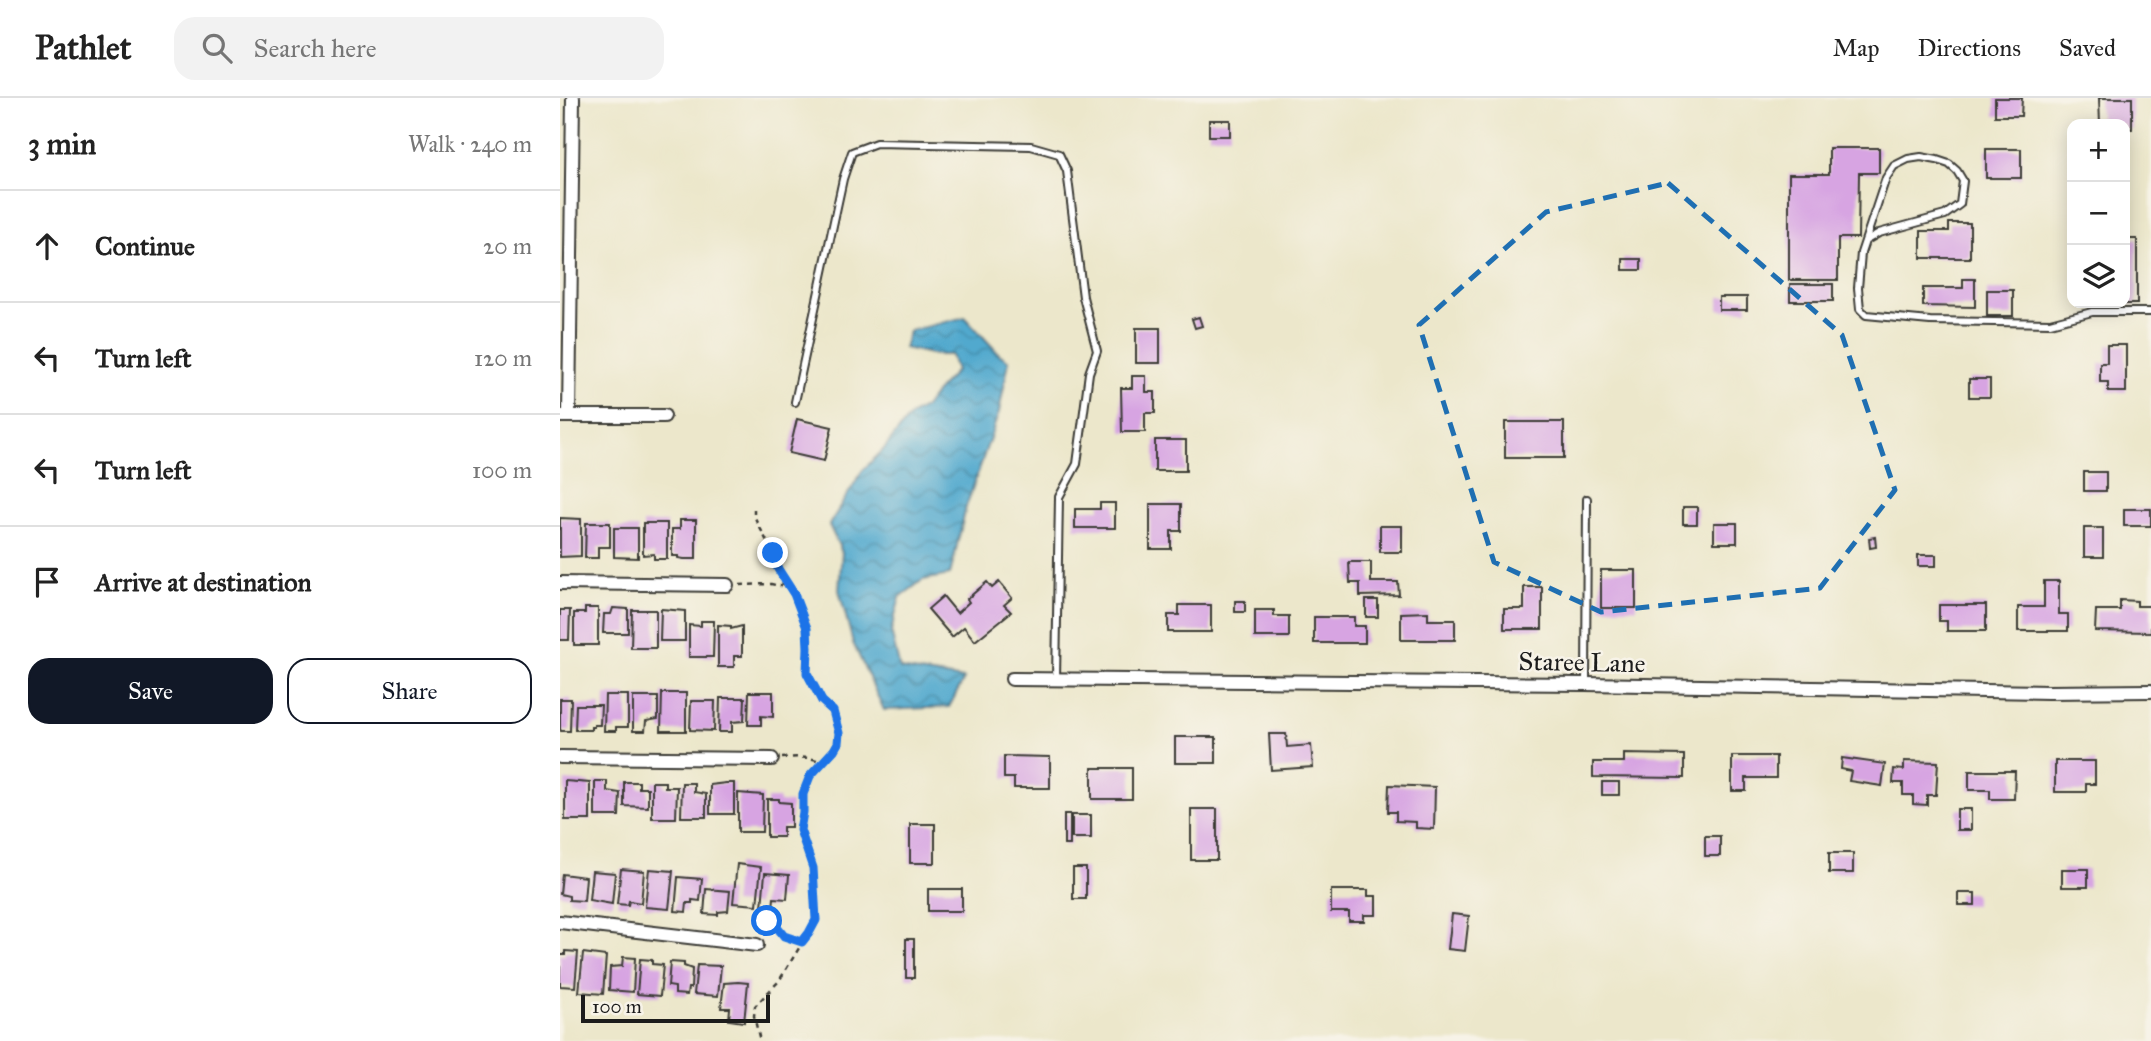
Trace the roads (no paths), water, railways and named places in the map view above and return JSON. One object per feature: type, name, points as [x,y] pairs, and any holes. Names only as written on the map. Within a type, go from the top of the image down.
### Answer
[{"type":"street","points":[[573,98],[564,416],[664,416]]},
{"type":"street","points":[[560,583],[727,585]]},
{"type":"street","name":"Staree Lane","points":[[1012,679],[1586,684],[2029,692],[2151,691]]},
{"type":"street","points":[[560,757],[772,759]]},
{"type":"street","points":[[560,922],[757,946]]},
{"type":"lane","points":[[795,402],[852,152],[876,143],[1031,146],[1059,154],[1067,171],[1083,297],[1097,351],[1089,373],[1077,464],[1059,497],[1056,679]]},
{"type":"lane","points":[[1865,241],[1879,233],[1945,215],[1960,204],[1963,181],[1949,164],[1937,160],[1908,159],[1894,166],[1886,178],[1865,241],[1861,253],[1858,288],[1860,309],[1866,315],[1930,321],[2050,323],[2092,312],[2151,312]]},
{"type":"lane","points":[[1586,684],[1587,499]]},
{"type":"water","points":[[965,317],[999,354],[1009,361],[999,412],[966,507],[950,575],[923,580],[900,597],[891,631],[900,669],[964,679],[949,707],[884,710],[853,643],[839,590],[842,552],[829,525],[862,471],[910,416],[925,407],[956,371],[951,355],[935,355],[904,348],[909,331]]}]
